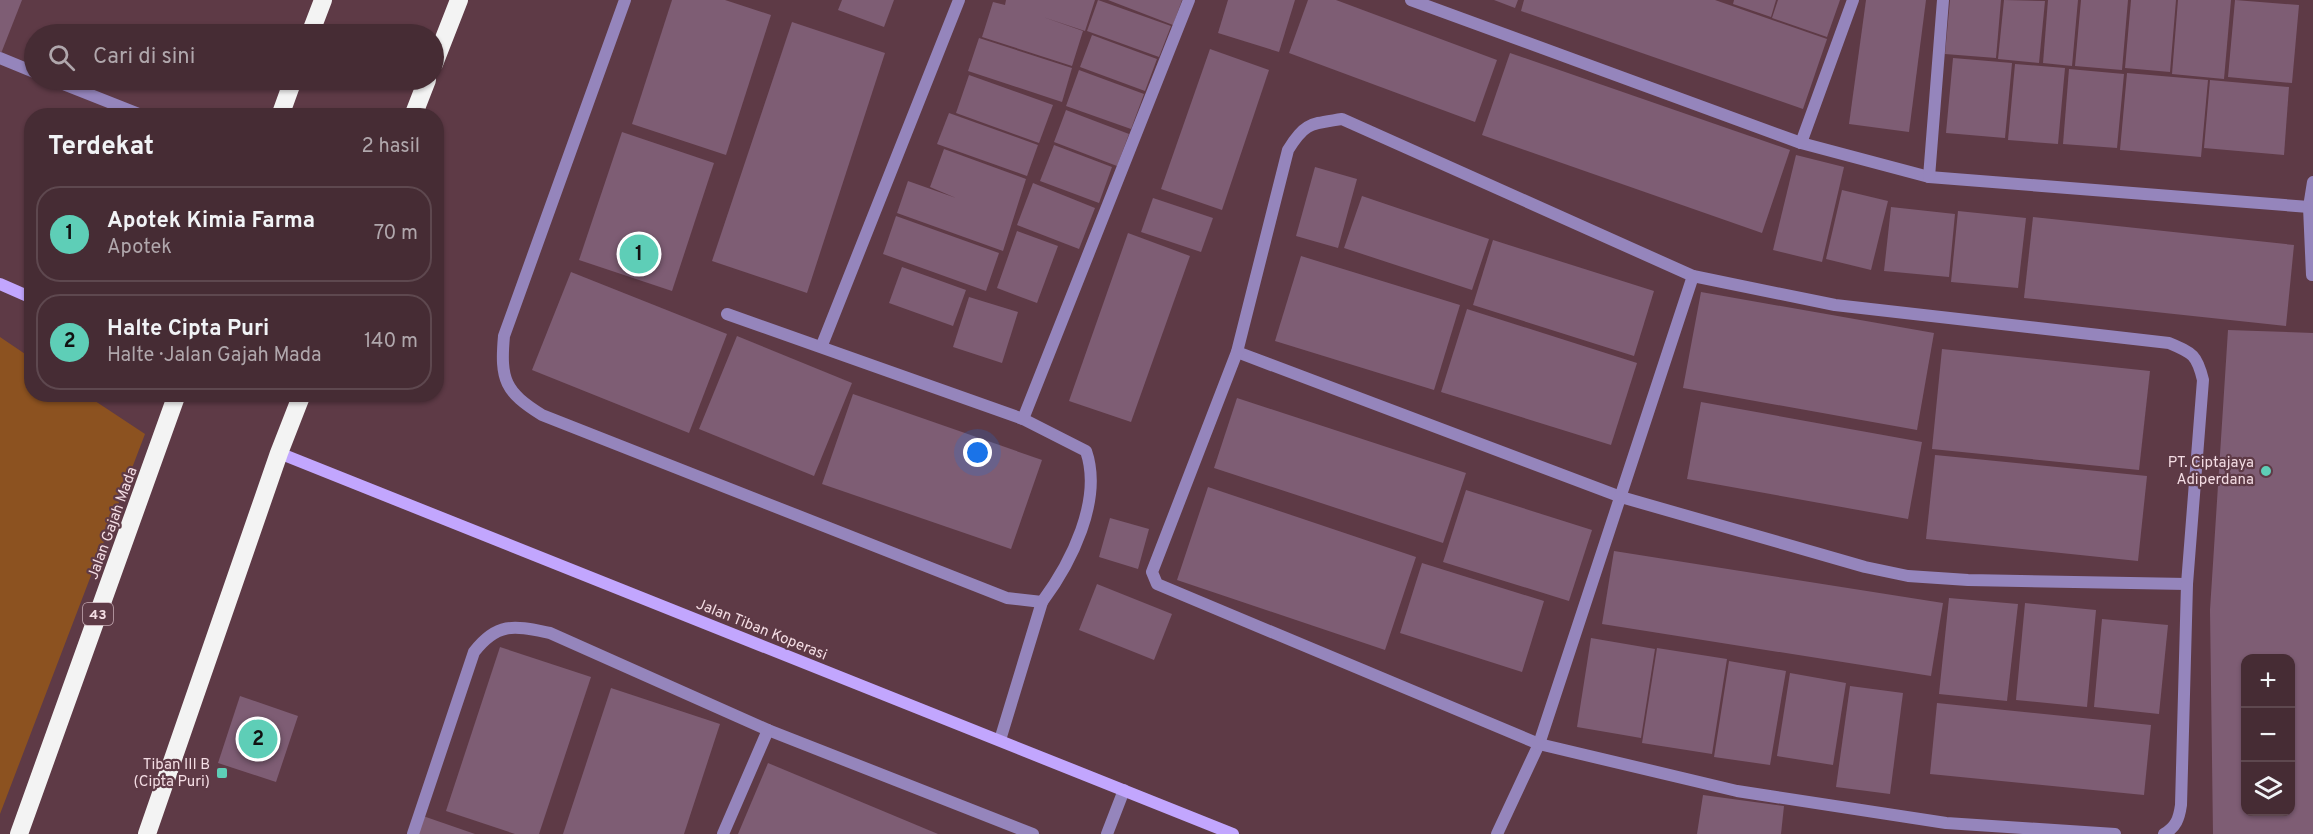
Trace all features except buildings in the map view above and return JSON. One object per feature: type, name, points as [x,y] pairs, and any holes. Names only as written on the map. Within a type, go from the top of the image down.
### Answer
[{"type":"highway","points":[[314,24],[322,0]]},
{"type":"highway","points":[[444,38],[459,0]]},
{"type":"highway","points":[[283,108],[289,90]]},
{"type":"highway","points":[[416,108],[423,90]]},
{"type":"highway","name":"Jalan Gajah Mada","points":[[19,834],[174,402]]},
{"type":"highway","points":[[147,834],[279,453],[299,402]]},
{"type":"street","points":[[625,0],[504,336],[502,364],[507,386],[521,402],[542,415],[1007,598],[1042,602]]},
{"type":"street","points":[[822,345],[959,0]]},
{"type":"street","points":[[1023,419],[1189,0]]},
{"type":"street","points":[[1411,0],[1801,143],[1929,177],[2309,207]]},
{"type":"street","points":[[1801,143],[1853,0]]},
{"type":"street","points":[[1929,177],[1943,0]]},
{"type":"street","points":[[0,58],[24,68]]},
{"type":"street","points":[[78,90],[124,108]]},
{"type":"street","points":[[2115,834],[1947,823],[1737,791],[1539,744],[1157,584],[1152,572],[1237,352],[1288,150],[1301,129],[1318,123],[1342,119],[1693,276],[1835,305],[2169,344],[2187,351],[2198,360],[2203,380],[2187,584],[2181,805],[2179,818],[2173,829],[2164,834]]},
{"type":"street","points":[[2312,275],[2309,207],[2313,182]]},
{"type":"street","points":[[1497,834],[1539,744],[1693,276]]},
{"type":"street","points":[[0,284],[24,294]]},
{"type":"street","points":[[727,314],[822,345],[1023,419],[1086,451],[1090,464],[1092,488],[1079,533],[1057,581],[1042,602],[1000,740]]},
{"type":"street","points":[[1237,352],[1621,497],[1865,567],[1908,576],[2187,584]]},
{"type":"street","name":"Jalan Tiban Koperasi","points":[[279,453],[1233,834]]},
{"type":"street","points":[[412,834],[474,652],[487,636],[498,629],[521,627],[550,633],[768,730],[1033,834]]},
{"type":"street","points":[[723,834],[768,730]]},
{"type":"street","points":[[1107,834],[1124,790]]},
{"type":"shaded area","points":[[0,337],[24,353],[24,402],[97,402],[145,434],[0,814]]},
{"type":"place","name":"Apotek Kimia Farma","points":[[639,254]]},
{"type":"place","name":"PT. Ciptajaya Adiperdana","points":[[2266,471]]},
{"type":"place","name":"Halte Cipta Puri","points":[[258,739]]},
{"type":"place","name":"Tiban III B (Cipta Puri)","points":[[222,773]]}]
